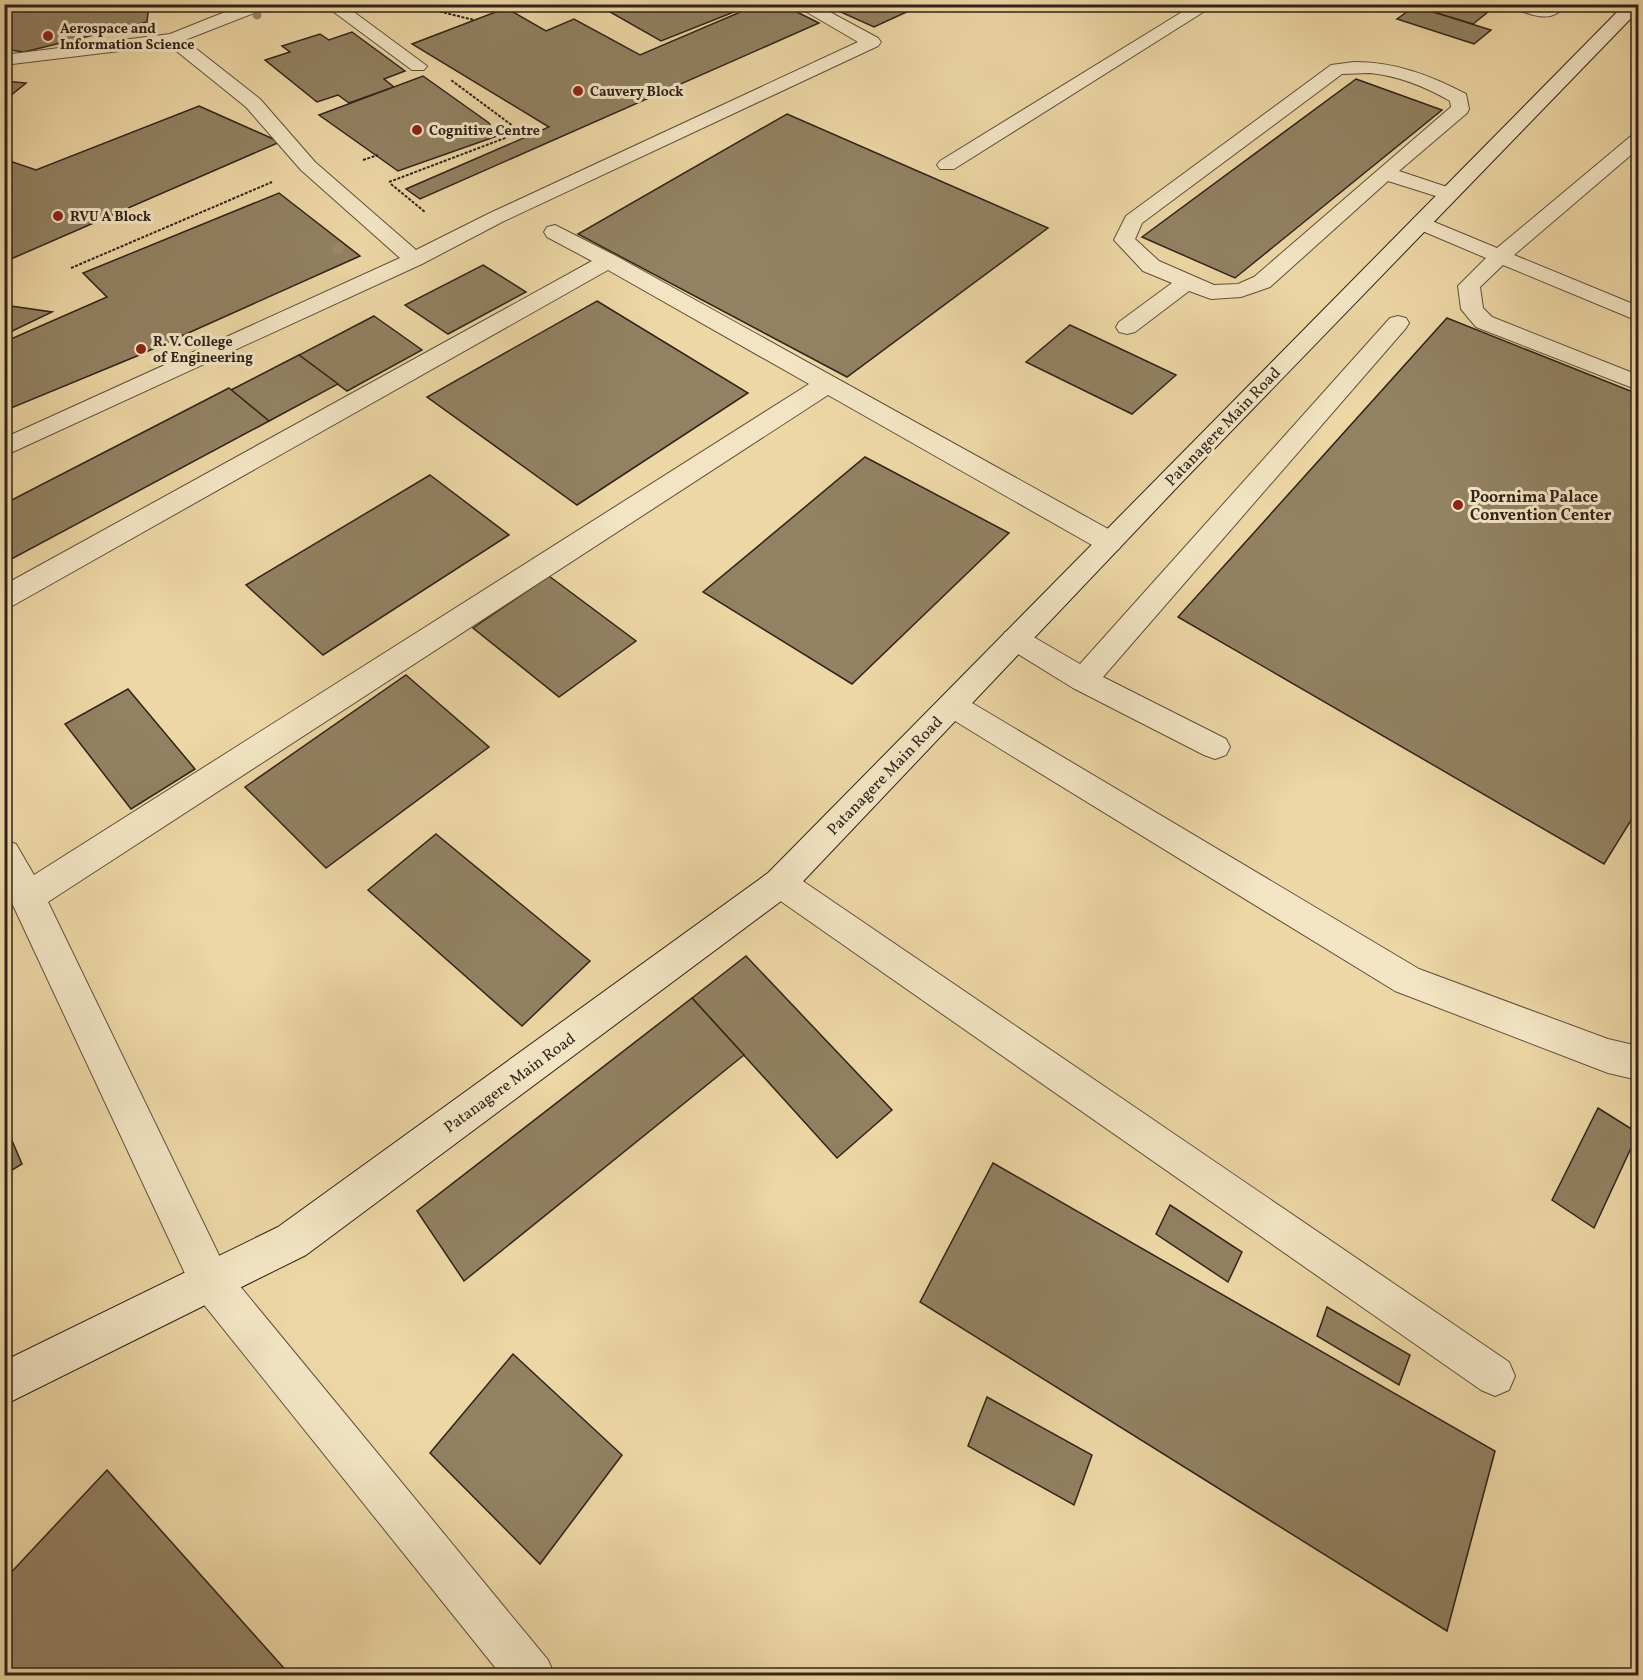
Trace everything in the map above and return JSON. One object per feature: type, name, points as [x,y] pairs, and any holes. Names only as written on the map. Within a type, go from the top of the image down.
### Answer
[{"type":"street","name":"Patanagere Main Road","points":[[4,1384],[292,1241],[780,883],[1109,542],[1635,4]]},
{"type":"street","points":[[555,232],[1109,542]]},
{"type":"street","points":[[4,598],[608,261]]},
{"type":"street","points":[[28,897],[827,384]]},
{"type":"street","points":[[4,854],[28,897],[210,1282]]},
{"type":"lane","points":[[4,60],[172,39],[261,4]]},
{"type":"lane","points":[[331,4],[418,66]]},
{"type":"lane","points":[[4,448],[414,259],[508,212],[872,42],[801,4]]},
{"type":"lane","points":[[946,165],[1208,4]]},
{"type":"lane","points":[[1518,4],[1546,14],[1560,4]]},
{"type":"lane","points":[[172,39],[253,103],[308,166],[414,259]]},
{"type":"lane","points":[[1360,66],[1384,68],[1429,81],[1459,98],[1460,109],[1385,172],[1262,282],[1241,290],[1212,292],[1187,282],[1151,266],[1124,240],[1133,220],[1337,69],[1360,66]]},
{"type":"lane","points":[[1638,140],[1501,255],[1469,286],[1472,309],[1484,322],[1638,383]]},
{"type":"lane","points":[[1385,172],[1449,195]]},
{"type":"lane","points":[[1420,223],[1638,314]]},
{"type":"lane","points":[[1127,327],[1187,282]]},
{"type":"lane","points":[[1083,680],[1398,323]]},
{"type":"lane","points":[[1015,639],[1083,680],[1215,747]]},
{"type":"lane","points":[[952,705],[1407,980],[1608,1056],[1638,1063]]},
{"type":"lane","points":[[780,883],[1496,1376]]},
{"type":"lane","points":[[210,1282],[532,1676]]},
{"type":"path","points":[[409,4],[474,20]]},
{"type":"path","points":[[389,182],[521,132],[447,76]]},
{"type":"path","points":[[363,160],[378,155]]},
{"type":"path","points":[[70,268],[308,166]]},
{"type":"building","name":"Aerospace and Information Science","points":[[4,4],[149,4],[147,22],[24,52],[4,49]]},
{"type":"building","points":[[596,4],[754,4],[661,41]]},
{"type":"building","name":"Cauvery Block","points":[[759,4],[781,4],[819,23],[420,199],[406,189],[549,127],[412,44],[506,8],[546,31],[574,19],[640,55]]},
{"type":"building","points":[[844,4],[924,4],[874,27],[834,9]]},
{"type":"building","points":[[1439,4],[1498,4],[1473,24],[1430,11]]},
{"type":"building","points":[[1415,6],[1491,30],[1474,44],[1397,19]]},
{"type":"building","points":[[352,32],[405,71],[384,79],[394,87],[349,103],[338,95],[317,102],[265,60],[290,52],[282,46],[320,34],[329,40]]},
{"type":"building","name":"Cognitive Centre","points":[[423,76],[489,123],[497,136],[398,171],[319,115]]},
{"type":"building","points":[[1356,79],[1442,110],[1235,278],[1142,237]]},
{"type":"building","points":[[4,81],[26,83],[4,101]]},
{"type":"building","name":"RVU A Block","points":[[199,106],[280,142],[4,262],[4,159],[36,170]]},
{"type":"building","points":[[787,114],[1048,228],[847,377],[578,234]]},
{"type":"building","points":[[279,193],[360,256],[137,356],[4,411],[4,342],[107,297],[83,273]]},
{"type":"building","points":[[483,265],[526,292],[448,334],[405,305]]},
{"type":"building","points":[[597,301],[748,393],[577,505],[427,397]]},
{"type":"building","points":[[4,305],[52,312],[4,335]]},
{"type":"building","points":[[374,316],[422,350],[347,391],[299,355]]},
{"type":"building","name":"Poornima Palace Convention Center","points":[[1447,318],[1638,394],[1638,809],[1604,864],[1178,617]]},
{"type":"building","points":[[1070,325],[1176,375],[1132,414],[1026,362]]},
{"type":"building","points":[[299,355],[338,384],[269,421],[231,390]]},
{"type":"building","points":[[229,388],[269,421],[4,563],[4,504]]},
{"type":"building","points":[[865,457],[1009,533],[852,684],[703,592]]},
{"type":"building","points":[[430,475],[509,535],[323,655],[246,585]]},
{"type":"building","points":[[549,576],[636,641],[559,697],[473,628]]},
{"type":"building","points":[[406,675],[489,747],[326,868],[245,787]]},
{"type":"building","points":[[128,689],[195,769],[131,809],[65,724]]},
{"type":"building","points":[[436,834],[590,961],[522,1026],[368,890]]},
{"type":"building","points":[[746,956],[892,1110],[837,1158],[692,998]]},
{"type":"building","points":[[692,998],[744,1055],[464,1281],[417,1211]]},
{"type":"building","points":[[1598,1108],[1638,1133],[1594,1228],[1552,1200]]},
{"type":"building","points":[[4,1122],[22,1164],[4,1175]]},
{"type":"building","points":[[993,1163],[1495,1451],[1447,1631],[920,1302]]},
{"type":"building","points":[[1170,1205],[1242,1252],[1228,1282],[1156,1234]]},
{"type":"building","points":[[1327,1307],[1410,1355],[1399,1385],[1317,1336]]},
{"type":"building","points":[[513,1354],[622,1455],[540,1564],[430,1453]]},
{"type":"building","points":[[987,1397],[1092,1455],[1074,1505],[968,1446]]},
{"type":"building","points":[[107,1470],[291,1676],[4,1676],[4,1580]]},
{"type":"place","name":"Aerospace and Information Science","points":[[48,36]]},
{"type":"place","name":"Cauvery Block","points":[[578,91]]},
{"type":"place","name":"Cognitive Centre","points":[[417,130]]},
{"type":"place","name":"RVU A Block","points":[[58,216]]},
{"type":"place","name":"R. V. College of Engineering","points":[[141,349]]},
{"type":"place","name":"Poornima Palace Convention Center","points":[[1458,505]]}]
